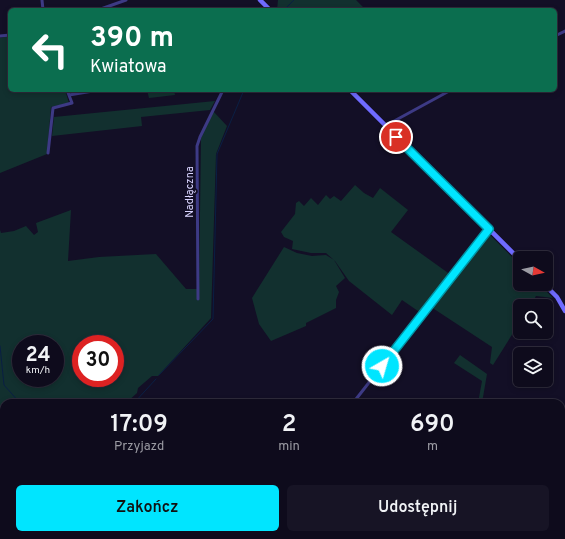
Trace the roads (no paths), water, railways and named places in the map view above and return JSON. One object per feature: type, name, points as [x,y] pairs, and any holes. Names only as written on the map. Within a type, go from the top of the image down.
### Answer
[{"type":"street","points":[[104,8],[126,0]]},
{"type":"street","points":[[260,0],[266,8]]},
{"type":"street","points":[[48,153],[53,108],[72,104],[68,92]]},
{"type":"street","points":[[69,95],[86,92]]},
{"type":"street","name":"Nadłączna","points":[[198,299],[197,146],[222,92]]},
{"type":"street","points":[[352,92],[513,253]]},
{"type":"street","points":[[385,126],[447,92]]},
{"type":"street","points":[[356,399],[489,229]]},
{"type":"street","points":[[551,291],[557,297],[565,311]]},
{"type":"waterway","points":[[286,8],[294,0]]},
{"type":"waterway","points":[[159,375],[213,319],[217,154],[243,92]]},
{"type":"waterway","points":[[0,346],[4,385],[16,399]]},
{"type":"waterway","points":[[138,399],[156,379]]}]
